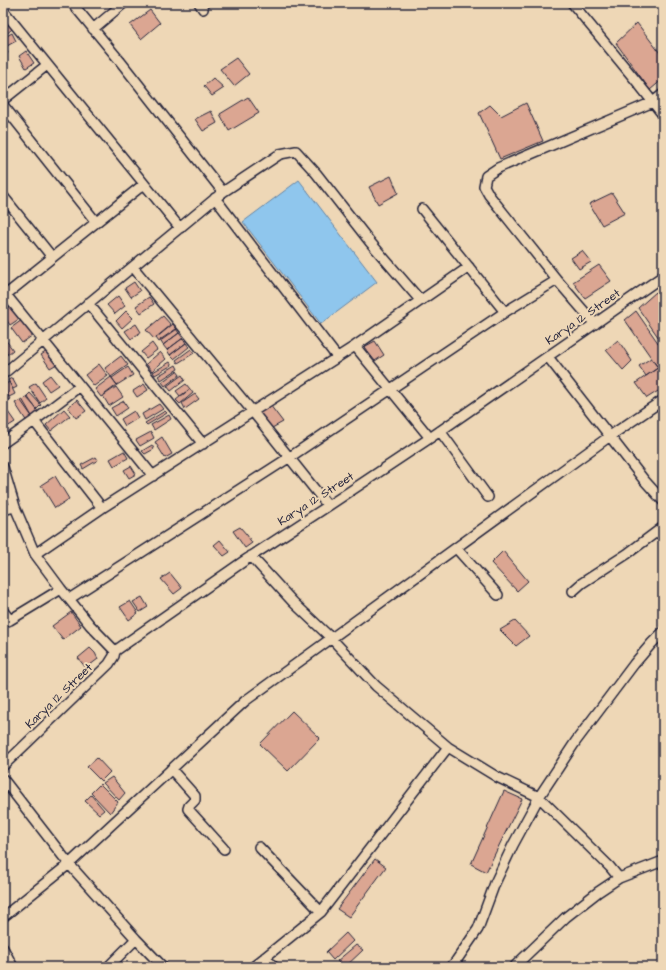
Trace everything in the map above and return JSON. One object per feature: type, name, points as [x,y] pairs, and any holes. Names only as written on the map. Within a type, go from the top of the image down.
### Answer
[{"type":"street","points":[[3,6],[6,3]]},
{"type":"street","points":[[72,3],[133,77],[223,192]]},
{"type":"street","points":[[93,28],[124,3]]},
{"type":"street","points":[[572,3],[663,115]]},
{"type":"street","points":[[3,10],[180,228]]},
{"type":"street","points":[[3,100],[47,65]]},
{"type":"street","points":[[594,324],[489,195],[484,186],[486,176],[498,168],[653,102],[663,94]]},
{"type":"street","points":[[3,105],[96,222]]},
{"type":"street","points":[[3,374],[215,198],[280,154],[296,151],[316,173],[370,242],[420,300]]},
{"type":"street","points":[[144,184],[4,294],[153,476]]},
{"type":"street","points":[[3,196],[52,257]]},
{"type":"street","points":[[215,198],[337,357]]},
{"type":"street","points":[[422,209],[506,312]]},
{"type":"street","points":[[133,267],[290,457],[328,506]]},
{"type":"street","points":[[35,554],[102,508],[355,346],[469,267]]},
{"type":"street","name":"Karya 12 Street","points":[[3,766],[109,664],[115,651],[251,556],[430,438],[663,276]]},
{"type":"street","points":[[69,599],[290,457],[506,312],[557,280]]},
{"type":"street","points":[[88,303],[203,444]]},
{"type":"street","points":[[355,346],[430,438]]},
{"type":"street","points":[[548,357],[644,480],[663,501]]},
{"type":"street","points":[[3,444],[80,386]]},
{"type":"street","points":[[3,917],[69,864],[245,701],[610,436],[663,400]]},
{"type":"street","points":[[34,422],[102,508]]},
{"type":"street","points":[[440,431],[488,497]]},
{"type":"street","points":[[3,467],[15,507],[35,554],[90,625],[115,651]]},
{"type":"street","points":[[3,510],[15,507]]},
{"type":"street","points":[[573,591],[582,583],[627,554],[663,527]]},
{"type":"street","points":[[456,548],[498,595]]},
{"type":"street","points":[[251,556],[293,602],[331,638],[376,686],[448,747],[497,777],[539,796],[610,867],[619,878]]},
{"type":"street","points":[[3,611],[7,622],[61,589]]},
{"type":"street","points":[[450,967],[456,961],[478,929],[495,883],[539,796],[580,735],[634,664],[663,632]]},
{"type":"street","points":[[253,967],[321,912],[448,747]]},
{"type":"street","points":[[171,769],[195,796],[195,800],[188,806],[188,809],[224,849]]},
{"type":"street","points":[[3,779],[69,864],[163,967]]},
{"type":"street","points":[[259,847],[321,912]]},
{"type":"street","points":[[515,966],[566,917],[598,892],[619,878],[663,861]]},
{"type":"street","points":[[108,967],[136,939]]},
{"type":"street","points":[[3,948],[13,967]]},
{"type":"street","points":[[265,957],[274,967]]},
{"type":"water","points":[[299,180],[377,282],[321,324],[243,222]]},
{"type":"building","points":[[150,10],[160,23],[141,39],[130,25]]},
{"type":"building","points":[[3,19],[12,29],[3,37]]},
{"type":"building","points":[[637,23],[663,57],[663,79],[650,90],[616,43]]},
{"type":"building","points":[[12,33],[16,41],[7,46],[3,38]]},
{"type":"building","points":[[3,45],[8,53],[3,55]]},
{"type":"building","points":[[26,51],[34,63],[26,68],[19,56]]},
{"type":"building","points":[[236,58],[249,74],[234,86],[220,69]]},
{"type":"building","points":[[213,78],[224,88],[212,96],[204,86]]},
{"type":"building","points":[[248,97],[259,113],[229,131],[220,114]]},
{"type":"building","points":[[526,103],[543,141],[500,159],[479,113],[490,105],[501,116]]},
{"type":"building","points":[[211,111],[217,123],[203,131],[195,119]]},
{"type":"building","points":[[391,176],[398,193],[378,204],[369,187]]},
{"type":"building","points":[[612,193],[625,213],[602,225],[589,204]]},
{"type":"building","points":[[582,251],[591,262],[579,269],[571,258]]},
{"type":"building","points":[[599,265],[611,281],[585,298],[573,282]]},
{"type":"building","points":[[134,282],[140,291],[131,297],[125,288]]},
{"type":"building","points":[[656,292],[663,301],[663,344],[638,308]]},
{"type":"building","points":[[118,296],[125,306],[115,314],[107,305]]},
{"type":"building","points":[[149,297],[154,304],[141,313],[136,306]]},
{"type":"building","points":[[7,303],[19,319],[10,325],[3,315],[3,306]]},
{"type":"building","points":[[126,311],[133,318],[122,328],[116,321]]},
{"type":"building","points":[[636,311],[663,350],[663,362],[657,366],[625,320]]},
{"type":"building","points":[[163,316],[171,325],[154,339],[146,330]]},
{"type":"building","points":[[3,319],[8,326],[3,329]]},
{"type":"building","points":[[22,320],[33,335],[22,343],[11,328]]},
{"type":"building","points":[[136,324],[141,332],[131,339],[125,331]]},
{"type":"building","points":[[173,324],[177,329],[159,342],[156,338]]},
{"type":"building","points":[[176,329],[179,333],[163,345],[160,340]]},
{"type":"building","points":[[179,333],[183,338],[167,350],[163,345]]},
{"type":"building","points":[[183,338],[186,343],[170,355],[167,350]]},
{"type":"building","points":[[5,339],[13,350],[8,354],[3,347],[3,340]]},
{"type":"building","points":[[618,340],[632,361],[623,370],[606,350]]},
{"type":"building","points":[[375,341],[384,355],[375,361],[364,347]]},
{"type":"building","points":[[152,343],[157,350],[146,358],[141,352]]},
{"type":"building","points":[[186,343],[189,347],[174,359],[170,355]]},
{"type":"building","points":[[3,347],[8,354],[3,357]]},
{"type":"building","points":[[191,349],[194,353],[178,363],[176,360]]},
{"type":"building","points":[[47,351],[57,364],[50,368],[41,355]]},
{"type":"building","points":[[160,352],[166,359],[152,371],[146,364]]},
{"type":"building","points":[[121,356],[128,365],[111,377],[105,368]]},
{"type":"building","points":[[651,358],[658,368],[646,376],[639,366]]},
{"type":"building","points":[[170,362],[172,365],[155,375],[153,372]]},
{"type":"building","points":[[99,364],[108,376],[94,386],[85,375]]},
{"type":"building","points":[[663,364],[663,388],[647,398],[636,383]]},
{"type":"building","points":[[176,365],[178,369],[161,380],[158,376]]},
{"type":"building","points":[[128,367],[133,375],[117,385],[112,378]]},
{"type":"building","points":[[177,371],[180,375],[165,386],[162,382]]},
{"type":"building","points":[[50,375],[58,385],[49,391],[42,381]]},
{"type":"building","points":[[182,375],[185,380],[171,391],[167,386]]},
{"type":"building","points":[[111,377],[117,385],[101,397],[95,389]]},
{"type":"building","points":[[12,378],[17,387],[13,389],[8,380]]},
{"type":"building","points":[[9,382],[15,394],[9,397],[3,386]]},
{"type":"building","points":[[36,383],[46,398],[40,403],[29,387]]},
{"type":"building","points":[[144,384],[148,390],[137,397],[133,391]]},
{"type":"building","points":[[186,384],[190,389],[180,396],[176,391]]},
{"type":"building","points":[[116,387],[123,397],[109,406],[103,396]]},
{"type":"building","points":[[3,388],[10,399],[3,403]]},
{"type":"building","points":[[190,389],[193,393],[180,404],[176,400]]},
{"type":"building","points":[[30,393],[41,405],[37,409],[26,397]]},
{"type":"building","points":[[195,394],[199,399],[185,409],[182,403]]},
{"type":"building","points":[[27,396],[39,413],[33,418],[21,401]]},
{"type":"building","points":[[22,399],[33,418],[27,422],[15,403]]},
{"type":"building","points":[[77,400],[86,411],[76,418],[68,407]]},
{"type":"building","points":[[124,401],[128,408],[116,416],[111,408]]},
{"type":"building","points":[[159,404],[163,409],[145,420],[142,414]]},
{"type":"building","points":[[270,405],[283,422],[272,428],[259,413]]},
{"type":"building","points":[[64,409],[70,416],[51,431],[46,425]]},
{"type":"building","points":[[134,411],[138,418],[125,426],[121,419]]},
{"type":"building","points":[[165,411],[167,413],[147,425],[145,423]]},
{"type":"building","points":[[8,412],[15,422],[7,427],[3,421],[3,415]]},
{"type":"building","points":[[169,415],[171,419],[154,430],[151,425]]},
{"type":"building","points":[[151,432],[154,438],[140,446],[136,440]]},
{"type":"building","points":[[162,437],[172,454],[165,458],[155,442]]},
{"type":"building","points":[[152,445],[154,449],[145,454],[142,451]]},
{"type":"building","points":[[124,451],[128,458],[114,466],[110,459]]},
{"type":"building","points":[[96,457],[98,460],[83,469],[81,465]]},
{"type":"building","points":[[131,466],[136,474],[129,478],[124,470]]},
{"type":"building","points":[[55,476],[69,499],[55,508],[41,485]]},
{"type":"building","points":[[240,527],[252,543],[245,548],[233,531]]},
{"type":"building","points":[[220,540],[230,552],[224,556],[214,545]]},
{"type":"building","points":[[503,551],[528,581],[517,591],[491,563]]},
{"type":"building","points":[[170,573],[182,588],[174,594],[161,579]]},
{"type":"building","points":[[142,597],[148,607],[140,612],[133,602]]},
{"type":"building","points":[[130,601],[138,613],[129,620],[120,607]]},
{"type":"building","points":[[71,612],[81,626],[63,640],[52,626]]},
{"type":"building","points":[[515,621],[529,636],[516,646],[500,630]]},
{"type":"building","points":[[90,648],[98,659],[86,668],[78,658]]},
{"type":"building","points":[[292,711],[320,738],[288,771],[260,744]]},
{"type":"building","points":[[97,758],[110,772],[101,781],[87,767]]},
{"type":"building","points":[[112,777],[125,793],[119,800],[103,783]]},
{"type":"building","points":[[100,784],[118,802],[110,813],[91,793]]},
{"type":"building","points":[[504,791],[522,799],[486,872],[471,864]]},
{"type":"building","points":[[91,795],[104,810],[99,814],[85,801]]},
{"type":"building","points":[[375,859],[386,867],[349,917],[337,909]]},
{"type":"building","points":[[346,933],[353,941],[333,960],[326,952]]},
{"type":"building","points":[[356,945],[363,950],[345,967],[343,967],[337,961]]},
{"type":"building","points":[[360,963],[363,967],[355,967]]}]
